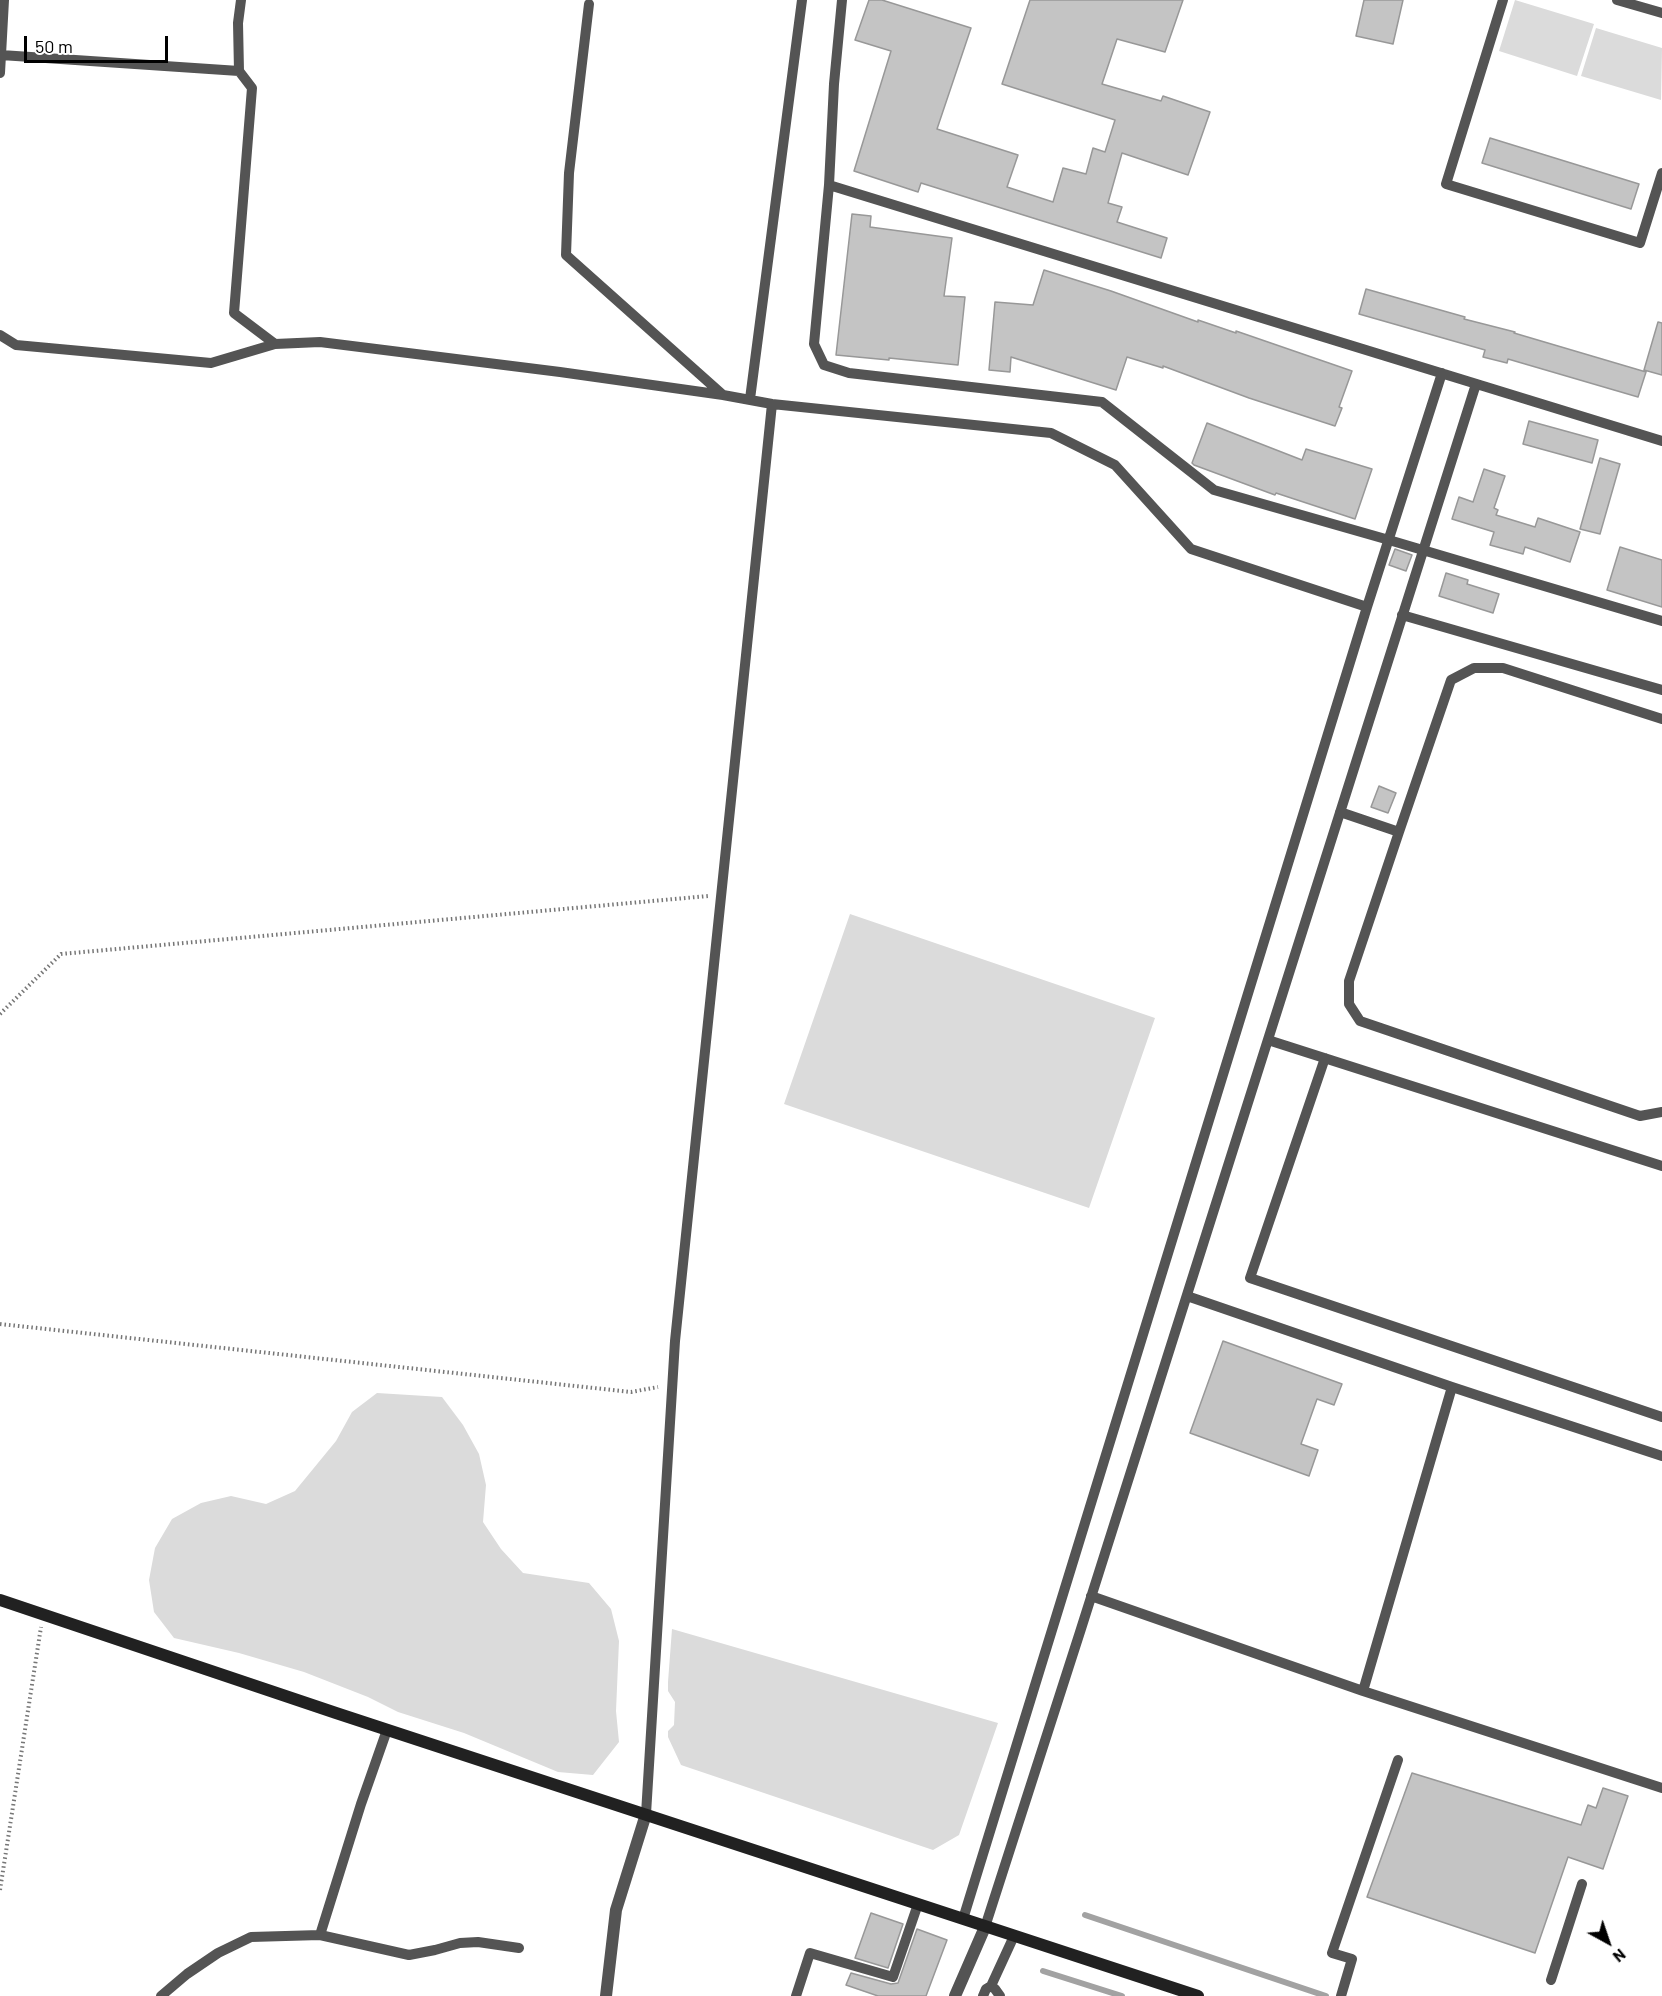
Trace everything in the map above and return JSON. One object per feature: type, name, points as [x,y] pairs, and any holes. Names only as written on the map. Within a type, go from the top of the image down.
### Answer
[{"type":"main road","points":[[0,1600],[387,1730],[1198,1996]]},
{"type":"street","points":[[606,1996],[616,1910],[646,1814]]},
{"type":"street","points":[[955,1996],[985,1927]]},
{"type":"lane","points":[[0,73],[4,0]]},
{"type":"lane","points":[[241,0],[238,23],[239,71],[252,88],[234,313],[275,344]]},
{"type":"lane","points":[[750,399],[802,0]]},
{"type":"lane","points":[[842,0],[834,84],[829,185],[814,344],[824,365],[849,374],[1102,402],[1214,490],[1662,621]]},
{"type":"lane","points":[[1503,0],[1446,184],[1640,243],[1662,173]]},
{"type":"lane","points":[[1617,0],[1662,14]]},
{"type":"lane","points":[[589,4],[569,173],[566,255],[723,395]]},
{"type":"lane","points":[[1,55],[239,71]]},
{"type":"lane","points":[[829,185],[1662,441]]},
{"type":"lane","points":[[0,335],[16,345],[211,363],[275,344],[320,342],[560,372],[772,404],[1051,433],[1115,465],[1191,549],[1367,607]]},
{"type":"lane","points":[[963,1919],[1367,607],[1442,373]]},
{"type":"lane","points":[[985,1927],[1476,384]]},
{"type":"lane","points":[[646,1814],[675,1341],[772,404]]},
{"type":"lane","points":[[1402,615],[1662,690]]},
{"type":"lane","points":[[1662,719],[1503,668],[1474,668],[1451,680],[1349,981],[1349,1004],[1360,1021],[1640,1116],[1662,1112]]},
{"type":"lane","points":[[1340,812],[1399,832]]},
{"type":"lane","points":[[1268,1040],[1662,1166]]},
{"type":"lane","points":[[1325,1058],[1250,1278],[1662,1417]]},
{"type":"lane","points":[[1186,1296],[1662,1456]]},
{"type":"lane","points":[[1363,1691],[1452,1387]]},
{"type":"lane","points":[[1091,1596],[1363,1691],[1662,1788]]},
{"type":"lane","points":[[320,1935],[387,1730]]},
{"type":"lane","points":[[1341,1996],[1352,1959],[1332,1953],[1398,1760]]},
{"type":"lane","points":[[1551,1980],[1582,1884]]},
{"type":"lane","points":[[796,1996],[810,1953],[893,1977],[918,1904]]},
{"type":"lane","points":[[161,1996],[187,1974],[218,1953],[251,1937],[320,1935],[409,1954],[460,1943],[478,1942],[519,1948]]},
{"type":"lane","points":[[983,1996],[986,1989],[991,1986],[1014,1936]]},
{"type":"lane","points":[[991,1986],[999,1996]]},
{"type":"path","points":[[0,1014],[61,954],[721,895]]},
{"type":"path","points":[[0,1324],[631,1392],[672,1385]]},
{"type":"path","points":[[0,1890],[43,1614]]},
{"type":"shaded area","points":[[1515,0],[1594,24],[1577,76],[1499,51]]},
{"type":"shaded area","points":[[1596,28],[1662,48],[1661,100],[1581,76]]},
{"type":"shaded area","points":[[850,914],[1155,1018],[1089,1208],[784,1104]]},
{"type":"shaded area","points":[[377,1393],[442,1397],[463,1425],[479,1454],[486,1485],[483,1522],[501,1549],[523,1573],[589,1583],[611,1609],[619,1641],[616,1711],[619,1742],[593,1775],[558,1772],[464,1733],[398,1712],[368,1697],[304,1672],[239,1653],[174,1638],[154,1612],[149,1580],[155,1548],[172,1519],[201,1503],[231,1496],[266,1504],[295,1491],[336,1441],[352,1412]]},
{"type":"shaded area","points":[[672,1629],[998,1723],[959,1835],[933,1850],[681,1765],[668,1737],[668,1731],[674,1725],[675,1702],[668,1691]]},
{"type":"building","points":[[869,0],[882,0],[971,28],[937,129],[1018,155],[1007,187],[1053,202],[1063,168],[1086,174],[1093,148],[1105,152],[1115,120],[1002,84],[1030,0],[1183,0],[1165,52],[1117,39],[1102,84],[1161,101],[1163,96],[1210,112],[1188,175],[1122,153],[1108,203],[1122,207],[1117,222],[1167,238],[1161,258],[921,183],[918,192],[854,171],[891,51],[855,40]]},
{"type":"building","points":[[1364,0],[1403,0],[1393,44],[1356,36]]},
{"type":"building","points":[[1490,138],[1639,184],[1631,209],[1482,163]]},
{"type":"building","points":[[852,214],[871,216],[870,227],[952,238],[944,296],[965,297],[958,365],[836,355]]},
{"type":"building","points":[[1044,270],[1198,322],[1198,320],[1236,333],[1236,331],[1352,371],[1335,426],[1249,398],[1163,366],[1163,368],[1127,357],[1116,390],[1011,357],[1010,372],[989,370],[995,302],[1033,305]]},
{"type":"building","points":[[1366,289],[1646,372],[1638,397],[1508,359],[1507,363],[1483,357],[1485,350],[1359,314]]},
{"type":"building","points":[[1658,322],[1662,323],[1662,375],[1644,370]]},
{"type":"building","points":[[1529,421],[1598,440],[1592,463],[1523,444]]},
{"type":"building","points":[[1207,423],[1302,460],[1306,449],[1372,469],[1355,519],[1276,493],[1275,495],[1194,465],[1192,463]]},
{"type":"building","points":[[1600,458],[1620,464],[1600,534],[1580,529]]},
{"type":"building","points":[[1484,469],[1505,476],[1494,508],[1498,510],[1496,515],[1535,527],[1538,518],[1580,532],[1570,562],[1525,547],[1523,554],[1490,545],[1494,532],[1452,519],[1459,497],[1473,502]]},
{"type":"building","points":[[1620,547],[1662,560],[1662,607],[1607,590]]},
{"type":"building","points":[[1395,549],[1412,555],[1406,571],[1389,565]]},
{"type":"building","points":[[1446,573],[1468,580],[1467,584],[1499,594],[1493,613],[1439,596]]},
{"type":"building","points":[[1379,786],[1396,793],[1388,813],[1371,807]]},
{"type":"building","points":[[1223,1341],[1342,1384],[1334,1405],[1317,1399],[1301,1444],[1318,1450],[1309,1476],[1190,1433]]},
{"type":"building","points":[[1412,1773],[1581,1825],[1588,1805],[1596,1808],[1603,1788],[1628,1796],[1603,1869],[1568,1857],[1535,1953],[1367,1897]]},
{"type":"building","points":[[871,1913],[903,1924],[888,1968],[855,1958]]},
{"type":"building","points":[[917,1929],[947,1940],[926,1996],[878,1996],[846,1985],[851,1973],[891,1984],[898,1983]]},
{"type":"waterway","points":[[1085,1915],[1326,1996]]},
{"type":"waterway","points":[[1043,1971],[1122,1996]]}]
